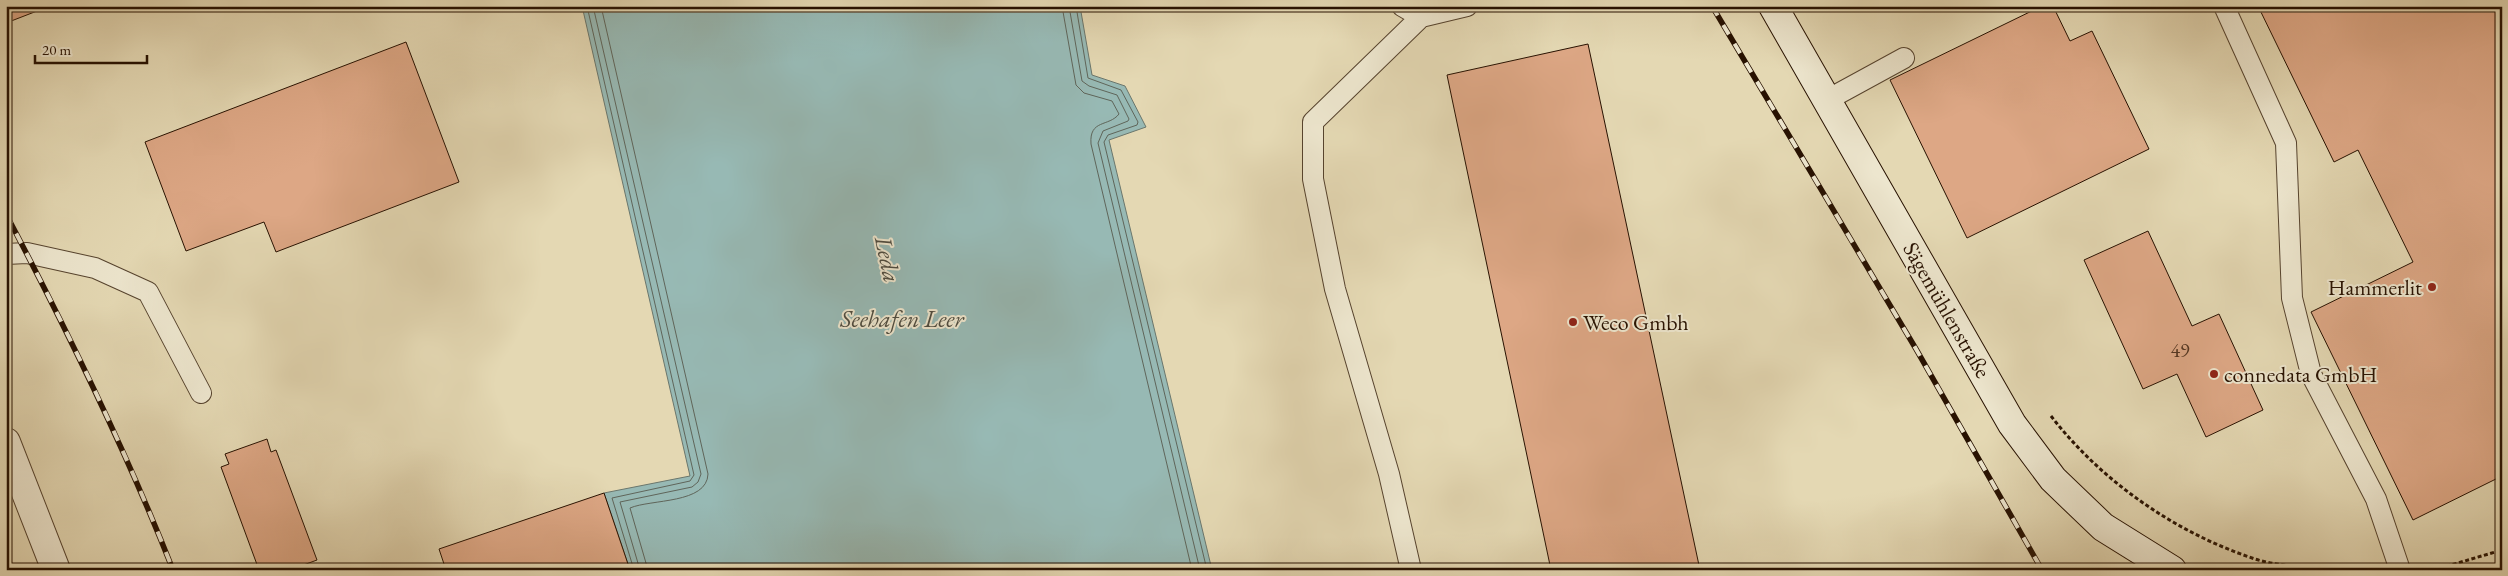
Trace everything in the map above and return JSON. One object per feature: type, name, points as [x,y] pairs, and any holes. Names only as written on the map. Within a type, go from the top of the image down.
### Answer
[{"type":"street","name":"Sägemühlenstraße","points":[[1773,6],[2012,424],[2053,480],[2103,527],[2172,570]]},
{"type":"street","points":[[6,442],[56,570]]},
{"type":"lane","points":[[1402,6],[1421,18]]},
{"type":"lane","points":[[1411,570],[1389,474],[1335,289],[1313,179],[1313,122],[1421,18],[1467,6]]},
{"type":"lane","points":[[2224,6],[2286,143],[2292,298],[2310,374],[2376,499],[2400,570]]},
{"type":"lane","points":[[1827,100],[1904,58]]},
{"type":"lane","points":[[6,254],[27,253],[95,268],[148,292],[201,393]]},
{"type":"path","points":[[2046,410],[2064,433],[2121,488],[2193,534],[2257,559],[2316,570]]},
{"type":"path","points":[[2434,570],[2502,550]]},
{"type":"water","name":"Seehafen Leer","points":[[582,6],[1080,6],[1092,75],[1125,86],[1146,127],[1109,140],[1212,570],[630,570],[604,493],[690,476]]},
{"type":"building","points":[[6,6],[50,6],[6,23]]},
{"type":"building","points":[[2042,6],[2053,6],[2070,41],[2092,31],[2149,149],[1967,238],[1890,80]]},
{"type":"building","name":"Hammerlit","points":[[2258,6],[2502,6],[2502,476],[2413,520],[2311,312],[2413,262],[2358,150],[2334,162]]},
{"type":"building","points":[[406,42],[459,182],[276,252],[264,222],[186,251],[145,142]]},
{"type":"building","name":"Weco Gmbh","points":[[1588,44],[1700,570],[1551,570],[1447,75]]},
{"type":"building","points":[[2148,231],[2192,326],[2219,314],[2263,410],[2206,437],[2177,374],[2143,389],[2084,260]]},
{"type":"building","points":[[267,439],[271,452],[276,450],[317,560],[290,570],[259,570],[221,467],[229,464],[225,454]]},
{"type":"building","points":[[604,493],[630,570],[446,570],[439,549]]},
{"type":"railway","points":[[1712,6],[1916,349],[2042,570]]},
{"type":"railway","points":[[6,214],[51,301],[115,434],[173,570]]},
{"type":"place","name":"Hammerlit","points":[[2432,287]]},
{"type":"place","name":"Weco Gmbh","points":[[1573,322]]},
{"type":"place","name":"connedata GmbH","points":[[2214,374]]},
{"type":"water label","name":"Leda","points":[[888,259]]}]
